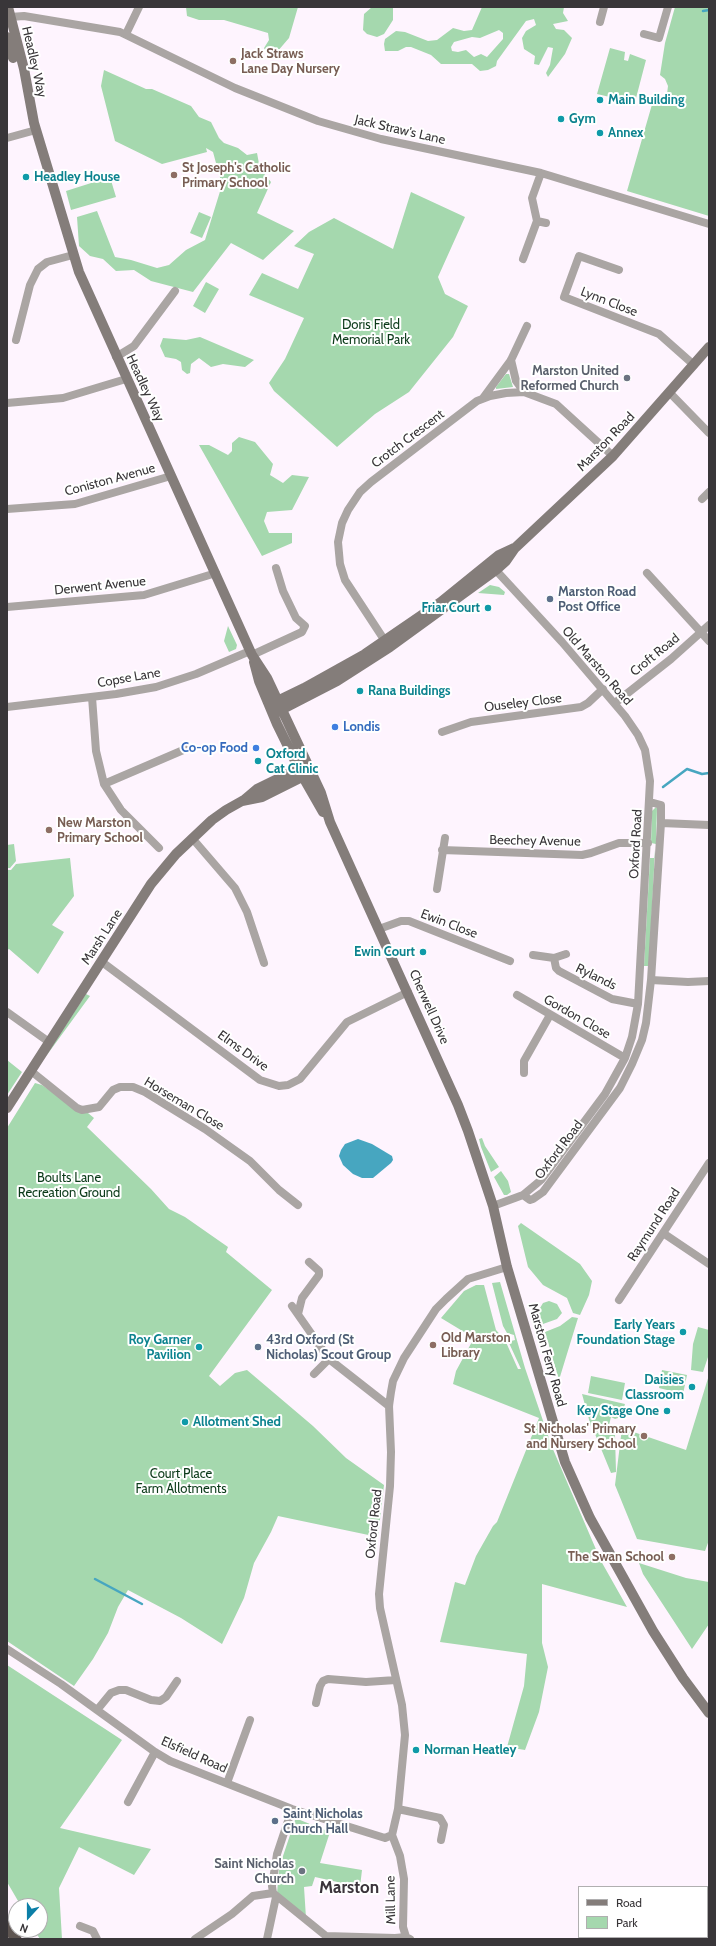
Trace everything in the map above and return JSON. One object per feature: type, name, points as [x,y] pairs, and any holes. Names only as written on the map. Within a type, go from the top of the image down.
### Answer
[{"type":"highway","points":[[7,1926],[16,1939]]},
{"type":"main road","name":"Headley Way","points":[[9,12],[24,69],[35,127]]},
{"type":"main road","name":"Headley Way","points":[[7,37],[73,255],[86,289],[216,573],[251,654],[268,678],[275,710]]},
{"type":"main road","name":"Marston Road","points":[[275,710],[343,672],[403,634],[441,602],[493,567],[499,555],[514,548],[612,456],[670,394],[709,347]]},
{"type":"main road","name":"Marston Road","points":[[343,672],[385,641],[403,634]]},
{"type":"main road","name":"Cherwell Drive","points":[[275,710],[305,770],[321,793],[330,822]]},
{"type":"main road","name":"Cherwell Drive","points":[[305,770],[311,791],[330,822],[408,992],[468,1131],[493,1206]]},
{"type":"main road","name":"Marsh Lane","points":[[7,1108],[152,884],[176,854],[212,820],[242,801],[257,789],[277,785],[305,770]]},
{"type":"main road","name":"Marston Ferry Road","points":[[493,1206],[507,1267],[565,1462],[590,1518],[653,1631],[683,1678],[709,1713]]},
{"type":"street","points":[[126,34],[139,7]]},
{"type":"street","points":[[600,22],[604,7]]},
{"type":"street","points":[[644,34],[659,38],[668,7]]},
{"type":"street","name":"Jack Straw's Lane","points":[[9,12],[24,16],[112,30],[126,34],[156,51],[235,88],[318,121],[381,139],[541,173],[709,224]]},
{"type":"street","points":[[7,138],[35,127]]},
{"type":"street","points":[[523,259],[537,221],[532,198],[541,173]]},
{"type":"street","points":[[537,221],[546,223]]},
{"type":"street","points":[[16,340],[30,305],[30,285],[38,269],[47,262],[73,255]]},
{"type":"street","name":"Lynn Close","points":[[619,270],[579,256],[564,298],[659,334],[694,365]]},
{"type":"street","points":[[116,357],[134,346],[175,291]]},
{"type":"street","points":[[483,398],[511,360],[527,326]]},
{"type":"street","points":[[511,360],[516,381],[524,392]]},
{"type":"street","points":[[7,403],[63,398],[126,379]]},
{"type":"street","name":"Crotch Crescent","points":[[385,641],[345,580],[340,564],[338,542],[345,517],[356,498],[371,482],[483,398],[497,394],[524,392],[541,397],[561,407],[612,456]]},
{"type":"street","points":[[670,394],[709,433]]},
{"type":"street","name":"Coniston Avenue","points":[[7,509],[76,504],[171,476]]},
{"type":"street","points":[[702,499],[709,492]]},
{"type":"street","name":"Old Marston Road","points":[[493,567],[603,689],[638,735],[645,750],[650,772],[650,802]]},
{"type":"street","name":"Copse Lane","points":[[7,707],[139,690],[171,682],[251,654],[302,632],[304,626],[296,618],[283,591],[276,568]]},
{"type":"street","name":"Derwent Avenue","points":[[7,607],[144,595],[216,573]]},
{"type":"street","points":[[647,573],[709,641]]},
{"type":"street","name":"Croft Road","points":[[615,703],[671,659],[709,625]]},
{"type":"street","name":"Ouseley Close","points":[[442,732],[471,722],[581,707],[588,703],[603,689]]},
{"type":"street","points":[[92,697],[96,751],[104,784],[121,810],[159,848]]},
{"type":"street","points":[[104,784],[188,748]]},
{"type":"street","name":"Oxford Road","points":[[493,1206],[523,1195],[536,1185],[605,1094],[625,1058],[632,1037],[638,1004],[650,802],[661,805],[651,980],[646,1023],[642,1040],[620,1088],[543,1192],[538,1197],[530,1200],[523,1195]]},
{"type":"street","points":[[661,823],[709,825]]},
{"type":"street","points":[[192,838],[235,888],[247,912],[264,963]]},
{"type":"street","points":[[436,889],[441,868],[442,850],[445,838]]},
{"type":"street","name":"Beechey Avenue","points":[[442,850],[582,855],[592,853],[608,845],[619,843],[648,843]]},
{"type":"street","name":"Ewin Close","points":[[379,929],[401,921],[409,921],[510,961]]},
{"type":"street","name":"Rylands","points":[[533,955],[554,958],[566,954]]},
{"type":"street","name":"Rylands","points":[[554,958],[556,968],[559,971],[612,999],[638,1004]]},
{"type":"street","name":"Elms Drive","points":[[102,962],[260,1080],[279,1086],[288,1085],[300,1079],[347,1022],[408,992]]},
{"type":"street","points":[[651,980],[688,982],[709,981]]},
{"type":"street","name":"Gordon Close","points":[[517,995],[625,1058]]},
{"type":"street","points":[[7,1012],[49,1042]]},
{"type":"street","points":[[524,1073],[524,1061],[550,1015]]},
{"type":"street","points":[[632,1037],[642,1040]]},
{"type":"street","name":"Horseman Close","points":[[30,1071],[77,1108],[82,1110],[99,1107],[114,1090],[120,1087],[133,1087],[145,1092],[206,1129],[250,1161],[279,1190],[298,1206]]},
{"type":"street","name":"Raymund Road","points":[[619,1300],[709,1163]]},
{"type":"street","points":[[663,1233],[709,1264]]},
{"type":"street","points":[[298,1314],[302,1298],[319,1275],[319,1271],[309,1262]]},
{"type":"street","name":"Oxford Road","points":[[392,1835],[398,1809],[405,1735],[402,1705],[380,1608],[379,1594],[390,1486],[391,1452],[389,1406],[393,1381],[399,1368],[441,1304],[468,1279],[507,1267]]},
{"type":"street","points":[[292,1306],[329,1359],[389,1406]]},
{"type":"street","points":[[314,1374],[329,1359]]},
{"type":"street","name":"Elsfield Road","points":[[7,1649],[97,1710],[154,1752],[170,1761],[292,1809],[385,1838],[392,1835]]},
{"type":"street","points":[[316,1703],[320,1686],[323,1681],[328,1679],[366,1682],[396,1680]]},
{"type":"street","points":[[97,1710],[111,1693],[119,1690],[126,1690],[151,1700],[160,1700],[166,1697],[177,1681]]},
{"type":"street","points":[[227,1783],[250,1720]]},
{"type":"street","points":[[128,1802],[154,1752]]},
{"type":"street","points":[[267,1939],[274,1895],[272,1886],[278,1854],[292,1809]]},
{"type":"street","points":[[398,1809],[440,1818],[444,1825],[441,1840]]},
{"type":"street","name":"Mill Lane","points":[[392,1835],[400,1856],[404,1878],[403,1927],[409,1938]]},
{"type":"street","points":[[195,1939],[232,1914],[253,1896],[274,1895],[326,1936],[409,1938]]},
{"type":"street","points":[[80,1926],[93,1931],[98,1939]]},
{"type":"green space","points":[[186,7],[298,7],[289,38],[277,52],[268,56],[264,48],[269,40],[268,33],[224,20],[199,20],[187,16]]},
{"type":"green space","points":[[372,7],[393,7],[393,20],[384,34],[377,37],[367,34],[363,30],[364,14]]},
{"type":"green space","points":[[482,7],[564,7],[563,13],[568,21],[553,24],[556,29],[564,30],[572,38],[565,54],[548,77],[546,73],[550,65],[553,48],[548,47],[539,65],[534,64],[535,56],[524,49],[522,38],[526,31],[536,25],[534,19],[526,21],[497,61],[496,66],[488,70],[480,71],[472,64],[441,64],[431,55],[411,47],[406,47],[398,51],[385,51],[385,39],[396,31],[405,32],[428,41],[437,40],[453,28],[464,31],[472,30]],"holes":[[[499,30],[503,33],[503,39],[487,57],[481,54],[474,57],[466,50],[458,52],[452,51],[451,47],[454,42],[472,37],[480,38]]]},
{"type":"green space","points":[[675,7],[709,7],[709,216],[627,191],[653,101],[663,98],[667,94],[668,86],[665,79],[660,75],[665,43]]},
{"type":"green space","points":[[610,48],[625,52],[624,60],[628,61],[630,54],[646,60],[635,102],[632,103],[617,98],[619,94],[615,93],[614,98],[597,94]]},
{"type":"green space","points":[[104,70],[146,89],[152,89],[191,106],[199,117],[211,122],[219,138],[224,143],[238,148],[247,155],[257,153],[260,169],[271,182],[257,213],[294,231],[263,260],[231,243],[193,292],[151,281],[134,270],[116,271],[103,259],[90,256],[79,246],[77,217],[97,211],[115,257],[157,268],[169,265],[186,250],[205,240],[222,185],[213,152],[206,148],[207,152],[162,164],[115,141],[101,86]]},
{"type":"green space","points":[[110,177],[116,197],[71,210],[66,191]]},
{"type":"green space","name":"Doris Field Memorial Park","points":[[411,192],[465,217],[438,277],[445,294],[468,306],[453,337],[409,392],[375,414],[337,447],[274,391],[269,383],[285,359],[304,318],[249,295],[262,273],[298,289],[314,254],[294,246],[309,232],[334,218],[393,249]]},
{"type":"green space","points":[[199,212],[211,217],[202,238],[190,233]]},
{"type":"green space","points":[[206,282],[219,289],[205,313],[193,306]]},
{"type":"green space","points":[[200,337],[254,360],[245,367],[223,364],[211,367],[199,358],[191,364],[190,373],[187,374],[182,370],[181,362],[176,359],[165,357],[160,346],[163,338],[186,340]]},
{"type":"green space","points":[[506,374],[509,374],[513,387],[496,389],[496,387]]},
{"type":"green space","points":[[239,437],[255,442],[273,464],[270,475],[283,483],[292,475],[309,477],[292,510],[267,512],[264,521],[269,533],[292,533],[292,543],[262,556],[199,445],[209,445],[228,455],[232,451],[232,443]]},
{"type":"green space","points":[[490,585],[499,587],[505,592],[504,595],[478,593]]},
{"type":"green space","points":[[228,626],[237,645],[236,649],[229,652],[224,641]]},
{"type":"green space","points":[[656,807],[656,844],[651,843],[652,811]]},
{"type":"green space","points":[[14,844],[16,861],[10,868],[7,868],[7,845]]},
{"type":"green space","points":[[655,850],[649,966],[644,966],[650,858],[654,858]]},
{"type":"green space","points":[[70,858],[74,896],[52,925],[64,932],[38,974],[9,949],[7,950],[7,870],[11,870],[16,864]]},
{"type":"green space","points":[[86,994],[90,996],[44,1059]]},
{"type":"green space","points":[[7,1060],[22,1072],[7,1095]]},
{"type":"green space","points":[[35,1083],[42,1085],[82,1113],[88,1113],[94,1118],[87,1127],[151,1189],[169,1209],[185,1217],[228,1247],[226,1252],[272,1290],[209,1376],[220,1386],[235,1373],[247,1370],[313,1426],[346,1458],[384,1485],[378,1537],[278,1516],[254,1563],[244,1598],[222,1644],[181,1618],[128,1590],[118,1607],[108,1633],[93,1659],[74,1686],[7,1641],[7,1128]]},
{"type":"green space","points":[[482,1138],[485,1146],[499,1167],[491,1172],[481,1147],[479,1139]]},
{"type":"green space","points":[[501,1171],[508,1181],[511,1192],[507,1195],[504,1195],[494,1177]]},
{"type":"green space","points":[[521,1223],[580,1264],[592,1281],[589,1295],[580,1315],[573,1313],[567,1298],[543,1285],[528,1267],[518,1226]]},
{"type":"green space","points":[[500,1282],[525,1368],[552,1447],[601,1561],[627,1607],[542,1584],[542,1643],[548,1667],[539,1712],[525,1750],[507,1747],[524,1686],[527,1654],[440,1642],[455,1582],[465,1585],[476,1556],[493,1526],[497,1522],[539,1418],[453,1384],[456,1371],[474,1338],[441,1318],[464,1291],[476,1285],[484,1285],[496,1330],[505,1340],[518,1369],[521,1369],[509,1343],[515,1340],[514,1335],[507,1333],[503,1326],[492,1283]]},
{"type":"green space","points":[[549,1301],[557,1304],[562,1313],[557,1319],[543,1324],[539,1314],[540,1308],[543,1303]]},
{"type":"green space","points":[[572,1317],[578,1318],[559,1380],[545,1332],[560,1326]]},
{"type":"green space","points":[[698,1327],[709,1330],[709,1354],[703,1372],[691,1370],[693,1344]]},
{"type":"green space","points":[[662,1370],[687,1375],[683,1394],[659,1388]]},
{"type":"green space","points":[[709,1375],[709,1540],[705,1551],[637,1539],[615,1485],[622,1428],[686,1450]]},
{"type":"green space","points":[[591,1376],[625,1383],[622,1400],[588,1393]]},
{"type":"green space","points":[[582,1394],[625,1404],[621,1417],[615,1419],[611,1417],[609,1425],[593,1434]]},
{"type":"green space","points":[[609,1427],[615,1435],[616,1472],[611,1473],[595,1434]]},
{"type":"green space","points":[[639,1563],[686,1578],[709,1582],[709,1624],[692,1649],[643,1574]]},
{"type":"green space","points":[[7,1665],[122,1740],[60,1828],[151,1849],[134,1875],[79,1847],[59,1888],[62,1939],[39,1938],[48,1938],[48,1898],[16,1898],[7,1882]]},
{"type":"green space","points":[[295,1820],[300,1820],[330,1832],[320,1863],[362,1870],[360,1887],[315,1877],[312,1886],[304,1887],[306,1918],[277,1894],[279,1868]]},
{"type":"water","points":[[358,1139],[372,1144],[392,1156],[393,1160],[391,1163],[373,1178],[362,1178],[353,1174],[343,1165],[339,1156],[345,1144]]},
{"type":"waterway","points":[[703,11],[709,10]]},
{"type":"waterway","points":[[663,787],[687,769],[702,774],[709,773]]},
{"type":"waterway","points":[[95,1579],[142,1604]]},
{"type":"place","name":"Jack Straws Lane Day Nursery","points":[[233,61]]},
{"type":"place","name":"Main Building","points":[[600,100]]},
{"type":"place","name":"Gym","points":[[561,119]]},
{"type":"place","name":"Annex","points":[[600,133]]},
{"type":"place","name":"St Joseph's Catholic Primary School","points":[[174,175]]},
{"type":"place","name":"Headley House","points":[[26,177]]},
{"type":"place","name":"Marston United Reformed Church","points":[[627,378]]},
{"type":"place","name":"Marston Road Post Office","points":[[550,599]]},
{"type":"place","name":"Friar Court","points":[[488,608]]},
{"type":"place","name":"Rana Buildings","points":[[360,691]]},
{"type":"place","name":"Londis","points":[[335,727]]},
{"type":"place","name":"Co-op Food","points":[[256,748]]},
{"type":"place","name":"Oxford Cat Clinic","points":[[258,761]]},
{"type":"place","name":"New Marston Primary School","points":[[49,830]]},
{"type":"place","name":"Ewin Court","points":[[423,952]]},
{"type":"place","name":"Early Years Foundation Stage","points":[[683,1332]]},
{"type":"place","name":"Old Marston Library","points":[[433,1345]]},
{"type":"place","name":"Roy Garner Pavilion","points":[[199,1347]]},
{"type":"place","name":"43rd Oxford (St Nicholas) Scout Group","points":[[258,1347]]},
{"type":"place","name":"Daisies Classroom","points":[[692,1387]]},
{"type":"place","name":"Key Stage One","points":[[667,1411]]},
{"type":"place","name":"Allotment Shed","points":[[185,1422]]},
{"type":"place","name":"St Nicholas' Primary and Nursery School","points":[[644,1436]]},
{"type":"place","name":"The Swan School","points":[[672,1557]]},
{"type":"place","name":"Norman Heatley","points":[[416,1750]]},
{"type":"place","name":"Saint Nicholas Church Hall","points":[[275,1821]]},
{"type":"place","name":"Saint Nicholas Church","points":[[302,1871]]},
{"type":"district","name":"Marston","points":[[349,1888]]},
{"type":"park label","name":"Boults Lane Recreation Ground","points":[[69,1186]]},
{"type":"park label","name":"Court Place Farm Allotments","points":[[181,1482]]}]
